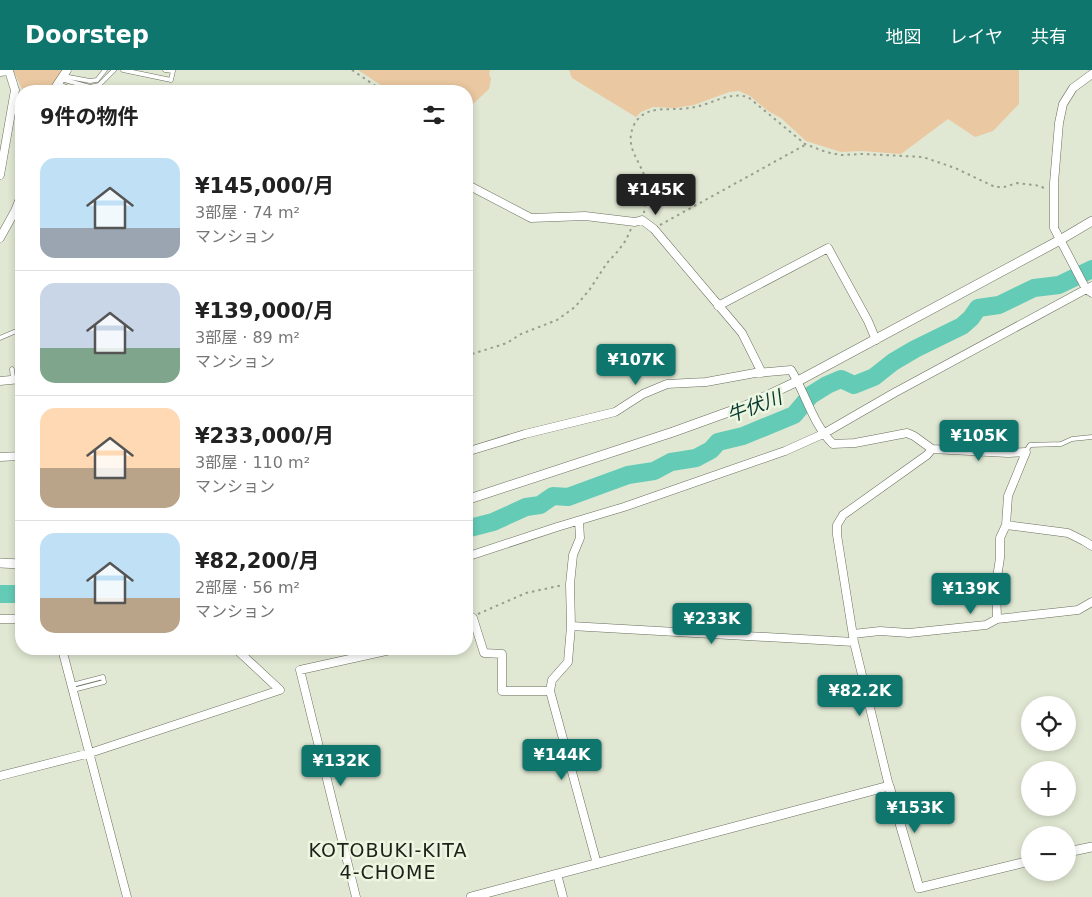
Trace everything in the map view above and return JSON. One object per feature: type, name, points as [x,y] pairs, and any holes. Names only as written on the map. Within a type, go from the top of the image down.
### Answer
[{"type":"street","points":[[0,72],[9,70],[15,90],[0,175]]},
{"type":"street","points":[[473,555],[686,486],[785,451],[1090,289],[1054,228],[1054,195],[1059,123],[1063,104],[1073,88],[1092,74]]},
{"type":"street","points":[[0,129],[9,128]]},
{"type":"street","points":[[473,188],[531,218],[585,216],[639,221],[654,229],[742,333],[762,373]]},
{"type":"street","points":[[0,238],[15,211]]},
{"type":"street","points":[[473,498],[673,432],[800,385],[876,340],[1062,244],[1092,221]]},
{"type":"street","points":[[718,306],[828,248],[868,321],[876,340]]},
{"type":"street","points":[[473,450],[525,434],[616,412],[643,394],[667,384],[706,382],[791,370],[822,430],[834,444],[855,444],[907,434],[914,436],[932,449],[1026,452],[1008,496],[1006,525],[1000,538],[1000,558],[996,584],[997,619]]},
{"type":"street","points":[[0,381],[13,380]]},
{"type":"street","points":[[932,449],[927,455],[843,515],[837,525],[836,535],[854,638],[888,786],[920,892],[1021,864]]},
{"type":"street","points":[[0,457],[15,456]]},
{"type":"street","points":[[579,521],[580,538],[573,555],[570,584],[571,626],[568,662],[552,680],[550,691],[597,864]]},
{"type":"street","points":[[1006,525],[1068,533],[1092,546]]},
{"type":"street","points":[[0,563],[15,564]]},
{"type":"street","points":[[571,626],[854,638],[880,631],[910,633],[986,625],[997,619],[1078,610],[1092,602]]},
{"type":"street","points":[[0,619],[15,619]]},
{"type":"street","points":[[473,626],[484,653],[502,654],[502,691],[550,691]]},
{"type":"street","points":[[64,655],[127,897]]},
{"type":"street","points":[[0,776],[90,753],[280,690],[242,655]]},
{"type":"street","points":[[356,897],[300,670],[368,655]]},
{"type":"street","points":[[471,897],[888,786]]},
{"type":"street","points":[[1076,850],[1092,847]]},
{"type":"street","points":[[557,874],[563,897]]},
{"type":"lane","points":[[63,77],[90,81],[97,80],[105,70]]},
{"type":"lane","points":[[99,85],[114,70]]},
{"type":"lane","points":[[123,70],[172,80],[173,71],[165,70]]},
{"type":"lane","points":[[63,77],[85,85]]},
{"type":"lane","points":[[0,338],[15,332]]},
{"type":"lane","points":[[12,369],[13,380]]},
{"type":"lane","points":[[1026,452],[1030,445],[1061,444],[1072,439],[1092,437]]},
{"type":"lane","points":[[103,677],[104,682],[73,687],[103,677]]},
{"type":"path","points":[[352,70],[374,85]]},
{"type":"path","points":[[473,354],[507,342],[521,334],[556,320],[574,307],[590,289],[606,263],[626,240],[639,221],[647,192],[646,180],[631,146],[630,135],[635,122],[643,114],[652,110],[694,108],[739,94],[748,97],[805,144],[826,152],[841,155],[863,154],[923,157],[955,168],[995,187],[1017,184],[1041,186],[1054,195]]},
{"type":"path","points":[[654,229],[805,144]]},
{"type":"path","points":[[473,617],[526,593],[551,586],[570,584]]},
{"type":"shaded area","points":[[13,70],[63,70],[53,85],[20,85]]},
{"type":"shaded area","points":[[358,70],[490,70],[491,79],[489,89],[473,104],[473,85],[381,85]]},
{"type":"shaded area","points":[[569,70],[1019,70],[1019,104],[993,131],[975,137],[948,119],[901,154],[862,151],[841,152],[806,141],[781,118],[768,111],[750,96],[739,91],[729,92],[694,105],[675,108],[653,107],[641,112],[636,117],[572,78]]},
{"type":"waterway","name":"牛伏川","points":[[473,527],[493,522],[526,507],[540,505],[553,496],[568,497],[628,475],[654,471],[671,462],[696,458],[711,450],[718,442],[743,436],[794,415],[811,395],[827,385],[841,379],[854,385],[874,377],[893,362],[915,349],[962,326],[978,308],[999,305],[1034,288],[1059,285],[1092,269]]},
{"type":"waterway","name":"牛伏川","points":[[0,594],[15,594]]},
{"type":"district","name":"KOTOBUKI-KITA 4-CHOME","points":[[388,861]]}]
